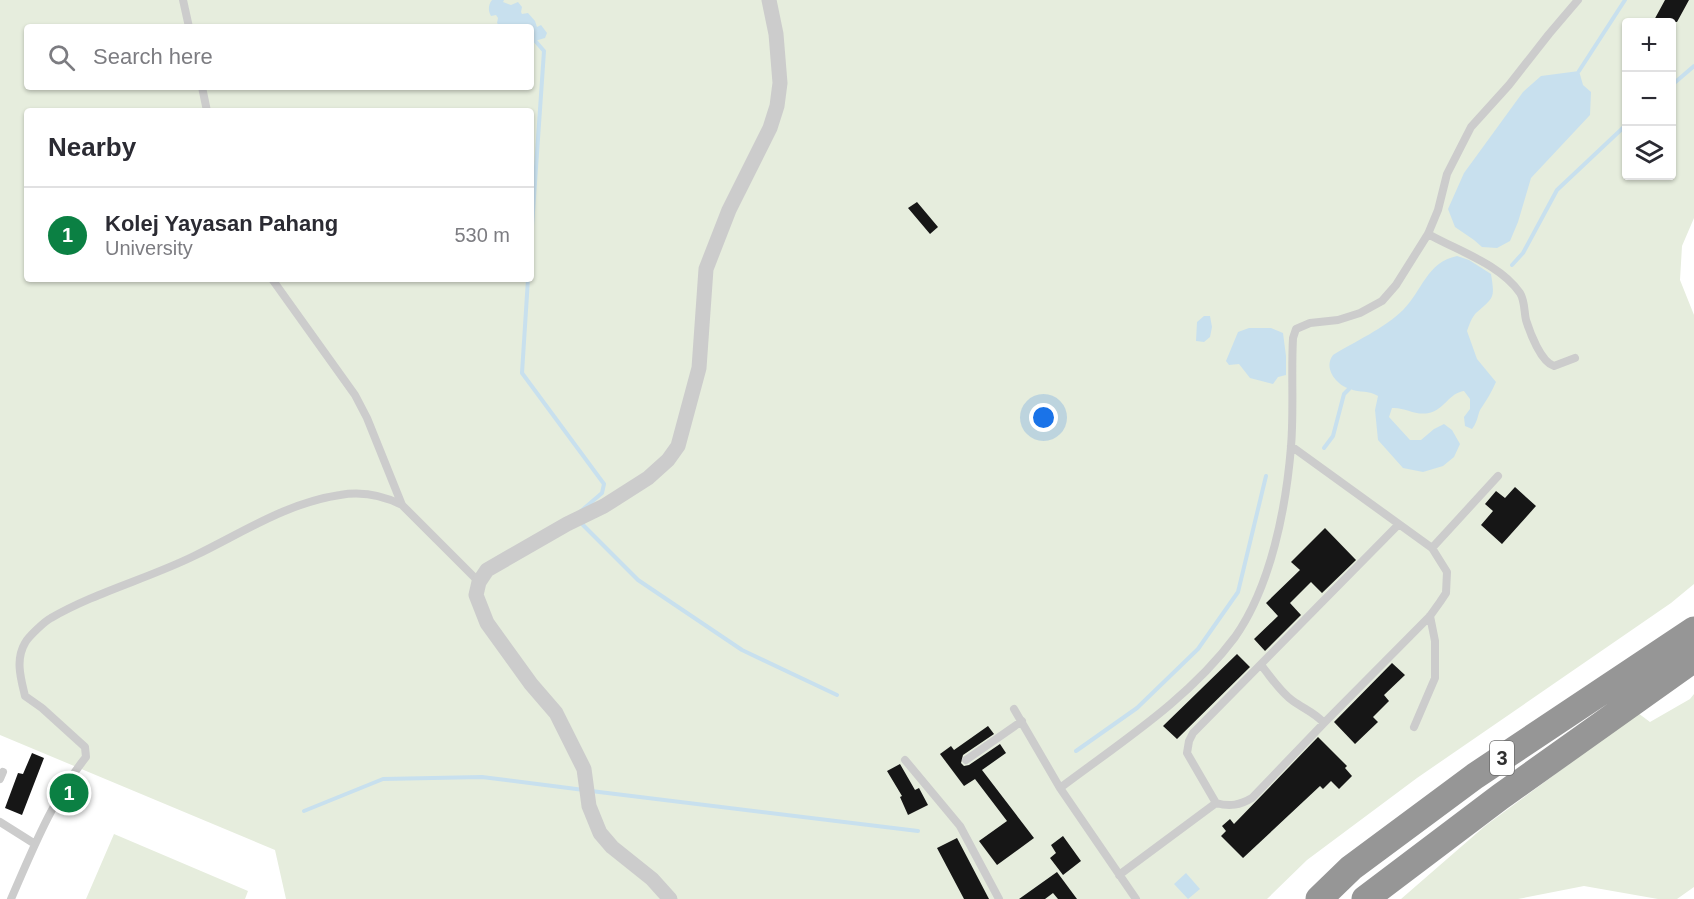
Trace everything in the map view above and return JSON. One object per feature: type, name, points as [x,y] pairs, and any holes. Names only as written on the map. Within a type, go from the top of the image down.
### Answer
[{"type":"highway","name":"3","points":[[1318,899],[1351,868],[1475,776],[1694,630]]},
{"type":"highway","name":"3","points":[[1365,899],[1500,797],[1694,659]]},
{"type":"street","points":[[670,899],[652,879],[612,847],[600,833],[589,806],[584,769],[556,713],[531,684],[487,623],[476,595],[479,582],[487,570],[567,524],[604,506],[648,478],[668,460],[678,446],[699,368],[706,268],[729,210],[770,128],[777,106],[780,83],[776,34],[768,0]]},
{"type":"lane","points":[[183,0],[188,24]]},
{"type":"lane","points":[[1060,788],[1163,710],[1201,675],[1235,636],[1257,598],[1272,555],[1286,488],[1291,446],[1293,338],[1296,328],[1338,320],[1360,313],[1382,301],[1400,279],[1428,234],[1438,210],[1447,174],[1471,127],[1509,85],[1578,0]]},
{"type":"lane","points":[[203,90],[206,108]]},
{"type":"lane","points":[[1428,234],[1483,262],[1508,278],[1522,296],[1526,321],[1542,358],[1548,364],[1554,366],[1575,358]]},
{"type":"lane","points":[[274,282],[355,395],[367,418],[402,505]]},
{"type":"lane","points":[[1291,446],[1431,548],[1447,572],[1446,593],[1431,616],[1252,798],[1242,804],[1227,806],[1216,803],[1187,753],[1193,733],[1398,525]]},
{"type":"lane","points":[[1431,548],[1498,476]]},
{"type":"lane","points":[[11,899],[35,844],[73,774],[86,757],[85,747],[42,708],[25,696],[19,668],[25,643],[49,619],[121,586],[193,557],[251,525],[312,501],[364,492],[402,505],[479,582]]},
{"type":"lane","points":[[1414,727],[1435,678],[1435,642],[1431,616]]},
{"type":"lane","points":[[1261,665],[1283,693],[1293,702],[1315,713],[1324,723]]},
{"type":"lane","points":[[1014,709],[1060,788],[1136,899]]},
{"type":"lane","points":[[966,760],[1022,721]]},
{"type":"lane","points":[[905,760],[960,826],[999,899]]},
{"type":"lane","points":[[1119,875],[1216,803]]},
{"type":"lane","points":[[0,822],[35,844]]},
{"type":"green space","points":[[0,0],[1694,0],[1694,218],[1682,246],[1680,280],[1694,315],[1694,584],[1671,603],[1417,778],[1307,860],[1267,899],[286,899],[275,850],[0,735]]},
{"type":"green space","points":[[1694,694],[1694,887],[1677,899],[1658,899],[1584,886],[1518,899],[1401,899],[1485,826],[1638,713],[1650,722],[1690,699]]},
{"type":"green space","points":[[114,834],[248,891],[245,899],[86,899]]},
{"type":"water","points":[[492,0],[504,0],[503,2],[511,5],[518,2],[522,7],[522,14],[528,13],[537,27],[541,25],[547,33],[545,38],[534,41],[534,24],[498,24],[496,15],[491,16],[489,12]]},
{"type":"water","points":[[1579,71],[1583,85],[1591,92],[1590,115],[1531,178],[1510,241],[1497,248],[1482,247],[1455,227],[1448,209],[1464,173],[1523,92],[1541,76]]},
{"type":"water","points":[[1457,256],[1469,260],[1491,274],[1492,297],[1475,315],[1467,331],[1477,359],[1496,382],[1480,409],[1472,429],[1465,426],[1464,417],[1470,409],[1470,399],[1464,391],[1454,395],[1439,409],[1429,413],[1392,408],[1389,417],[1410,440],[1421,440],[1444,424],[1452,430],[1460,444],[1454,457],[1443,466],[1423,472],[1403,468],[1378,440],[1375,410],[1378,396],[1340,384],[1332,375],[1330,360],[1333,355],[1396,317],[1439,264]]},
{"type":"water","points":[[1204,316],[1210,316],[1212,327],[1210,337],[1204,342],[1196,341],[1197,322]]},
{"type":"water","points":[[1249,328],[1271,328],[1283,333],[1286,375],[1278,377],[1273,384],[1250,378],[1239,364],[1229,365],[1226,361],[1238,332]]},
{"type":"water","points":[[1186,873],[1200,889],[1188,899],[1174,884]]},
{"type":"building","points":[[1665,0],[1689,0],[1677,22],[1676,18],[1655,18]]},
{"type":"building","points":[[917,202],[938,227],[930,234],[908,208]]},
{"type":"building","points":[[1515,487],[1536,506],[1502,544],[1481,525],[1493,511],[1485,504],[1496,491],[1505,498]]},
{"type":"building","points":[[1325,528],[1356,560],[1322,593],[1311,582],[1290,603],[1301,615],[1265,651],[1254,639],[1278,616],[1266,603],[1300,570],[1291,562]]},
{"type":"building","points":[[1237,654],[1250,667],[1177,739],[1163,726]]},
{"type":"building","points":[[1392,663],[1405,675],[1384,695],[1389,701],[1373,717],[1378,722],[1355,744],[1334,722]]},
{"type":"building","points":[[988,726],[994,734],[963,755],[961,763],[964,766],[969,765],[1000,744],[1006,753],[982,770],[1034,838],[997,865],[979,841],[1007,821],[975,779],[964,786],[940,754],[951,746],[954,750]]},
{"type":"building","points":[[1318,737],[1347,766],[1345,768],[1352,776],[1339,789],[1331,781],[1323,789],[1320,786],[1243,858],[1221,836],[1226,831],[1222,826],[1230,819],[1234,824]]},
{"type":"building","points":[[32,753],[44,758],[22,815],[5,808],[18,773],[23,774]]},
{"type":"building","points":[[900,764],[915,790],[919,788],[928,805],[908,815],[900,797],[902,796],[887,771]]},
{"type":"building","points":[[1063,836],[1081,861],[1063,875],[1050,858],[1056,853],[1051,845]]},
{"type":"building","points":[[957,838],[989,899],[964,899],[937,848]]},
{"type":"building","points":[[1057,872],[1077,899],[1058,899],[1053,893],[1045,899],[1019,899]]},
{"type":"waterway","points":[[1579,71],[1625,0]]},
{"type":"waterway","points":[[534,39],[544,51],[534,197]]},
{"type":"waterway","points":[[1676,82],[1694,66]]},
{"type":"waterway","points":[[1512,265],[1523,253],[1557,190],[1625,126]]},
{"type":"waterway","points":[[528,282],[522,373],[604,484],[602,493],[581,511]]},
{"type":"waterway","points":[[1324,448],[1333,436],[1344,394],[1349,389]]},
{"type":"waterway","points":[[1076,751],[1137,708],[1198,649],[1238,592],[1266,476]]},
{"type":"waterway","points":[[582,521],[583,525],[638,580],[742,650],[837,695]]},
{"type":"waterway","points":[[304,811],[383,779],[482,777],[584,790]]},
{"type":"waterway","points":[[591,791],[918,831]]},
{"type":"place","name":"Kolej Yayasan Pahang","points":[[69,793]]}]
